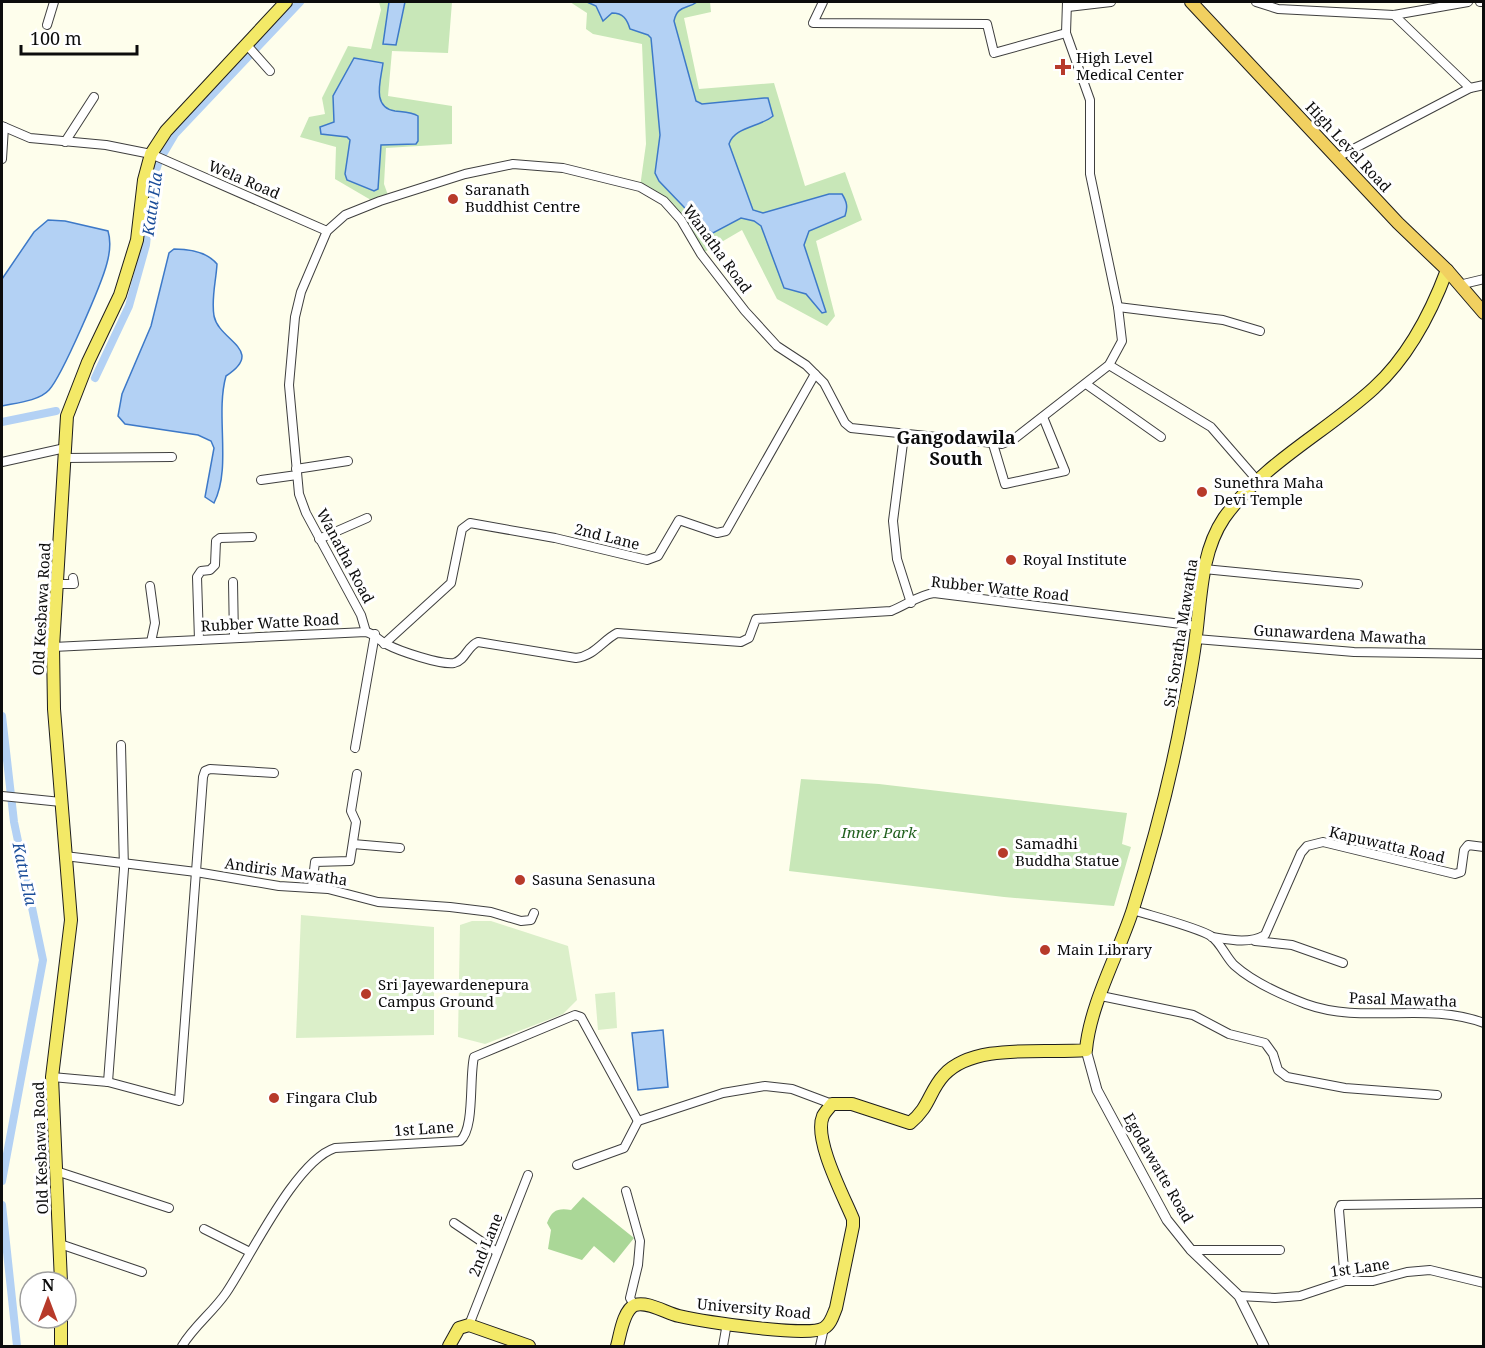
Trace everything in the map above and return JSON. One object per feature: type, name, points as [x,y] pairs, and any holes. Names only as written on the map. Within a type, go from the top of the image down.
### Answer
[{"type":"highway","name":"High Level Road","points":[[1191,2],[1398,223],[1446,270],[1484,313]]},
{"type":"main road","name":"Old Kesbawa Road","points":[[61,1270],[52,1077],[71,934],[53,647],[67,416],[130,266],[137,240],[144,180],[166,131],[286,2]]},
{"type":"main road","name":"Sri Soratha Mawatha","points":[[1086,1050],[1101,996],[1133,910],[1160,815],[1183,714],[1197,632],[1204,569],[1212,542],[1224,519],[1257,480],[1373,389],[1401,360],[1437,298],[1446,270]]},
{"type":"main road","name":"Sri Soratha Mawatha","points":[[1437,298],[1459,285]]},
{"type":"main road","points":[[832,1104],[852,1104],[910,1123],[923,1113],[943,1075],[959,1064],[987,1053],[1086,1050]]},
{"type":"main road","name":"University Road","points":[[634,1305],[646,1305],[677,1316],[727,1323],[808,1332],[824,1328],[832,1319],[836,1308],[853,1226],[853,1219],[829,1162],[822,1131],[823,1117],[832,1104]]},
{"type":"main road","points":[[617,1347],[627,1312],[634,1305]]},
{"type":"main road","points":[[448,1347],[459,1328],[469,1325],[529,1347]]},
{"type":"main road","points":[[61,1330],[61,1347]]},
{"type":"street","points":[[47,25],[54,2]]},
{"type":"street","points":[[823,2],[813,23],[987,24],[994,53],[1066,33]]},
{"type":"street","points":[[1068,4],[1111,2]]},
{"type":"street","points":[[1256,2],[1278,9],[1394,15],[1468,2]]},
{"type":"street","name":"Wanatha Road","points":[[370,633],[319,538],[299,494],[296,472],[289,385],[295,317],[301,291],[327,231],[345,215],[380,201],[465,174],[513,164],[563,168],[621,180],[640,187],[664,201],[681,220],[701,254],[745,311],[777,346],[824,383],[845,423],[851,428],[993,444],[1014,439],[1109,365],[1122,341],[1118,307],[1090,174],[1090,100],[1066,33],[1068,4]]},
{"type":"street","points":[[1394,15],[1470,88]]},
{"type":"street","points":[[246,44],[270,71]]},
{"type":"street","points":[[1338,157],[1470,88],[1484,85]]},
{"type":"street","points":[[65,142],[94,97]]},
{"type":"street","points":[[2,159],[3,127],[30,138],[106,145],[154,156]]},
{"type":"street","name":"Wela Road","points":[[154,156],[327,231]]},
{"type":"street","points":[[1459,285],[1484,279]]},
{"type":"street","points":[[1118,307],[1137,307],[1223,320],[1260,331]]},
{"type":"street","points":[[1109,365],[1211,427],[1257,480]]},
{"type":"street","name":"2nd Lane","points":[[384,644],[452,583],[462,529],[470,523],[555,538],[646,560],[658,556],[679,520],[717,533],[726,531],[815,374]]},
{"type":"street","points":[[1086,384],[1161,437]]},
{"type":"street","points":[[993,444],[1005,484],[1065,471],[1043,417]]},
{"type":"street","points":[[904,435],[893,521],[897,559],[910,603]]},
{"type":"street","points":[[2,462],[65,453],[172,457]]},
{"type":"street","points":[[261,480],[348,461]]},
{"type":"street","points":[[319,538],[368,518]]},
{"type":"street","points":[[199,640],[197,577],[201,572],[210,570],[215,564],[216,541],[220,538],[252,537]]},
{"type":"street","points":[[1204,569],[1358,584]]},
{"type":"street","points":[[58,585],[74,584],[73,578]]},
{"type":"street","points":[[233,582],[234,638]]},
{"type":"street","points":[[150,586],[155,622],[151,642]]},
{"type":"street","name":"Rubber Watte Road","points":[[53,647],[370,633],[384,644],[442,663],[456,663],[465,656],[472,644],[478,642],[576,658],[586,657],[605,640],[618,633],[741,642],[749,638],[756,619],[891,611],[922,595],[934,593],[1197,632]]},
{"type":"street","name":"Gunawardena Mawatha","points":[[1197,632],[1313,650],[1402,654],[1484,654]]},
{"type":"street","points":[[355,748],[370,633]]},
{"type":"street","points":[[108,1082],[123,863],[122,745]]},
{"type":"street","points":[[52,1077],[108,1082],[179,1101],[205,771],[210,769],[274,773]]},
{"type":"street","points":[[312,887],[315,862],[350,861],[356,822],[351,812],[357,774]]},
{"type":"street","points":[[2,796],[61,802]]},
{"type":"street","name":"Kapuwatta Road","points":[[1255,941],[1265,935],[1301,853],[1307,846],[1323,843],[1345,846],[1455,874],[1461,872],[1464,850],[1468,845],[1484,847]]},
{"type":"street","points":[[353,844],[400,848]]},
{"type":"street","name":"Andiris Mawatha","points":[[65,856],[196,872],[279,886],[312,887],[345,892],[378,902],[491,912],[521,921],[531,920],[534,913]]},
{"type":"street","points":[[1133,910],[1212,937],[1232,941],[1292,945],[1343,963]]},
{"type":"street","name":"Pasal Mawatha","points":[[1212,937],[1224,953],[1244,972],[1274,990],[1309,1005],[1357,1013],[1459,1014],[1484,1023]]},
{"type":"street","points":[[1101,996],[1193,1016],[1229,1034],[1265,1043],[1273,1054],[1278,1070],[1287,1077],[1345,1088],[1437,1095]]},
{"type":"street","name":"1st Lane","points":[[182,1347],[225,1294],[286,1198],[324,1152],[335,1148],[460,1141],[468,1132],[470,1073],[474,1057],[575,1016],[581,1017],[639,1121]]},
{"type":"street","name":"Egodawatte Road","points":[[1086,1050],[1097,1090],[1167,1220],[1191,1250],[1239,1296],[1264,1347]]},
{"type":"street","points":[[577,1165],[624,1148],[639,1121],[723,1094],[765,1086],[792,1089],[832,1104]]},
{"type":"street","points":[[56,1171],[169,1208]]},
{"type":"street","name":"2nd Lane","points":[[469,1325],[528,1175]]},
{"type":"street","points":[[626,1191],[640,1241],[639,1265],[630,1298],[634,1305]]},
{"type":"street","points":[[1345,1281],[1339,1209],[1341,1205],[1484,1203]]},
{"type":"street","points":[[454,1223],[497,1252]]},
{"type":"street","points":[[204,1229],[250,1252]]},
{"type":"street","points":[[60,1244],[142,1272]]},
{"type":"street","points":[[1191,1250],[1280,1250]]},
{"type":"street","name":"1st Lane","points":[[1239,1296],[1275,1298],[1300,1296],[1345,1281],[1373,1281],[1407,1272],[1430,1270],[1484,1282]]},
{"type":"street","points":[[723,1347],[727,1323]]},
{"type":"street","points":[[820,1347],[824,1328]]},
{"type":"green space","points":[[379,2],[452,2],[448,53],[392,51],[388,96],[452,106],[452,144],[386,148],[384,184],[389,198],[376,203],[335,179],[336,147],[300,137],[309,117],[325,114],[322,98],[348,46],[371,49],[381,10]]},
{"type":"green space","points":[[570,2],[710,2],[711,12],[684,18],[699,89],[774,83],[805,186],[845,172],[862,220],[816,241],[835,316],[827,326],[777,299],[742,230],[701,254],[665,201],[640,187],[646,144],[642,44],[593,34],[586,29],[587,13]]},
{"type":"green space","name":"Inner Park","points":[[801,779],[879,784],[1127,813],[1122,844],[1131,847],[1114,906],[1004,897],[789,871]]},
{"type":"green space","name":"Sri Jayewardenepura Campus Ground","points":[[301,915],[434,927],[434,1035],[296,1038]]},
{"type":"green space","name":"Sri Jayewardenepura Campus Ground","points":[[472,921],[491,921],[568,946],[577,1000],[563,1014],[485,1044],[458,1037],[460,925]]},
{"type":"green space","points":[[615,992],[617,1028],[598,1030],[595,994]]},
{"type":"green space","points":[[583,1197],[634,1238],[614,1263],[594,1246],[582,1260],[548,1249],[551,1230],[547,1223],[551,1215],[562,1209],[571,1210]]},
{"type":"water","points":[[389,2],[405,2],[396,45],[383,44]]},
{"type":"water","points":[[587,2],[697,2],[680,10],[674,21],[696,101],[702,104],[768,98],[773,116],[736,134],[729,144],[753,210],[763,213],[829,194],[842,194],[845,200],[847,207],[845,216],[809,231],[804,245],[826,312],[822,313],[806,294],[784,288],[761,226],[754,221],[741,218],[713,233],[704,228],[659,181],[655,173],[660,135],[651,38],[630,29],[622,15],[612,13],[603,21],[596,6]]},
{"type":"water","points":[[354,58],[383,63],[379,92],[383,104],[395,111],[418,116],[416,144],[381,145],[378,189],[374,191],[347,180],[345,174],[350,140],[347,137],[321,134],[320,127],[334,122],[333,96]]},
{"type":"water","points":[[48,220],[65,221],[108,231],[110,243],[108,259],[81,329],[49,390],[33,399],[2,406],[2,279],[34,232]]},
{"type":"water","points":[[174,249],[197,252],[217,264],[213,296],[214,316],[218,325],[241,352],[242,359],[237,367],[226,376],[223,391],[222,473],[214,503],[205,497],[214,448],[211,441],[198,435],[125,424],[118,416],[122,394],[151,326],[169,253]]},
{"type":"water","points":[[663,1030],[668,1087],[638,1090],[632,1033]]},
{"type":"waterway","name":"Katu Ela","points":[[95,378],[129,306],[146,245],[152,183],[159,161],[175,134],[300,2]]},
{"type":"waterway","name":"Katu Ela","points":[[2,422],[56,411]]},
{"type":"waterway","name":"Katu Ela","points":[[2,716],[14,822],[43,960],[2,1181]]},
{"type":"waterway","name":"Katu Ela","points":[[2,1205],[17,1346]]},
{"type":"place","name":"High Level Medical Center","points":[[1063,67]]},
{"type":"place","name":"Saranath Buddhist Centre","points":[[453,199]]},
{"type":"place","name":"Sunethra Maha Devi Temple","points":[[1202,492]]},
{"type":"place","name":"Royal Institute","points":[[1011,560]]},
{"type":"place","name":"Samadhi Buddha Statue","points":[[1003,853]]},
{"type":"place","name":"Sasuna Senasuna","points":[[520,880]]},
{"type":"place","name":"Main Library","points":[[1045,950]]},
{"type":"place","name":"Sri Jayewardenepura Campus Ground","points":[[366,994]]},
{"type":"place","name":"Fingara Club","points":[[274,1098]]},
{"type":"district","name":"Gangodawila South","points":[[956,448]]}]
